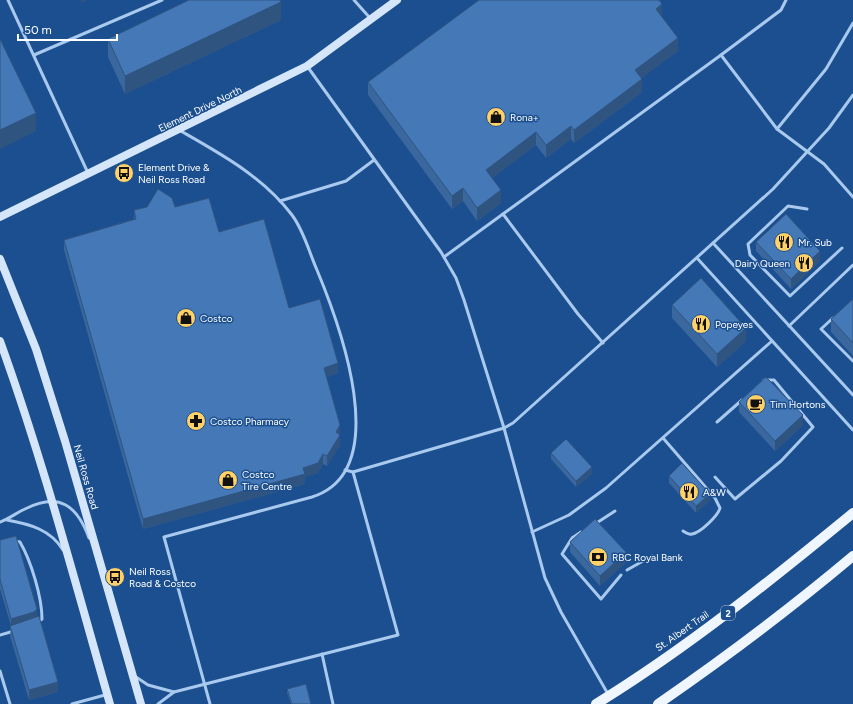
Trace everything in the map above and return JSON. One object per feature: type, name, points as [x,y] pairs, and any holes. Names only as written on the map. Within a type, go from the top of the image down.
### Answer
[{"type":"main road","name":"Element Drive North","points":[[0,217],[89,175],[307,66],[397,0]]},
{"type":"main road","name":"Neil Ross Road","points":[[0,259],[38,357],[65,441],[141,704]]},
{"type":"main road","points":[[0,341],[18,389],[52,500],[110,704]]},
{"type":"main road","name":"St. Albert Trail","points":[[596,704],[744,602],[853,513]]},
{"type":"main road","points":[[658,704],[737,649],[801,600],[853,556]]},
{"type":"lane","points":[[8,0],[89,175]]},
{"type":"lane","points":[[34,55],[162,0]]},
{"type":"lane","points":[[354,0],[371,20]]},
{"type":"lane","points":[[444,257],[721,55],[780,10],[786,0]]},
{"type":"lane","points":[[777,129],[826,69],[853,23]]},
{"type":"lane","points":[[721,55],[777,129],[827,168],[853,196]]},
{"type":"lane","points":[[307,66],[444,257],[456,278],[504,428],[545,578],[552,594],[609,696]]},
{"type":"lane","points":[[344,470],[353,472],[504,428],[525,413],[773,189],[808,152],[853,95]]},
{"type":"lane","points":[[179,130],[245,169],[280,201],[297,223],[333,309],[351,373],[356,435],[353,451],[344,470],[330,490],[321,494],[164,538],[210,704]]},
{"type":"lane","points":[[280,201],[346,181],[374,160]]},
{"type":"lane","points":[[807,209],[788,206],[748,244],[750,255],[790,296],[842,248]]},
{"type":"lane","points":[[503,214],[574,310],[603,343]]},
{"type":"lane","points":[[713,243],[853,395]]},
{"type":"lane","points":[[697,258],[853,430]]},
{"type":"lane","points":[[789,326],[853,265]]},
{"type":"lane","points":[[837,314],[821,329],[853,361]]},
{"type":"lane","points":[[532,532],[569,515],[606,488],[772,341]]},
{"type":"lane","points":[[715,478],[735,499],[781,461],[813,427],[774,380],[765,380],[759,385]]},
{"type":"lane","points":[[717,422],[747,396]]},
{"type":"lane","points":[[663,438],[715,498],[720,508],[716,517],[695,533],[688,534],[683,532]]},
{"type":"lane","points":[[158,704],[174,692],[398,635],[353,472]]},
{"type":"lane","points":[[0,522],[7,520],[26,509],[52,500],[64,503],[75,514],[88,535],[105,579]]},
{"type":"lane","points":[[591,526],[615,511]]},
{"type":"lane","points":[[7,520],[30,524],[47,533],[62,548],[71,567]]},
{"type":"lane","points":[[585,530],[572,538],[562,554],[601,599],[621,575]]},
{"type":"lane","points":[[12,540],[20,542],[26,553],[42,608],[42,619],[35,625]]},
{"type":"lane","points":[[627,570],[652,556]]},
{"type":"lane","points":[[0,635],[21,629]]},
{"type":"lane","points":[[322,654],[333,704]]},
{"type":"lane","points":[[0,671],[10,704]]},
{"type":"lane","points":[[132,674],[148,685],[174,692]]},
{"type":"lane","points":[[72,704],[107,694]]},
{"type":"building","points":[[189,0],[280,0],[281,2],[125,76],[108,39]]},
{"type":"building","name":"Rona+","points":[[479,0],[659,0],[662,4],[656,9],[678,38],[635,70],[642,79],[574,130],[571,126],[546,145],[536,132],[486,170],[501,190],[477,208],[463,188],[452,196],[368,82]]},
{"type":"building","points":[[0,39],[36,113],[0,130]]},
{"type":"building","name":"Costco","points":[[158,189],[172,198],[175,207],[209,198],[219,232],[264,219],[289,308],[320,299],[338,363],[324,368],[340,425],[336,432],[340,435],[327,456],[323,454],[318,463],[303,468],[305,474],[143,519],[64,240],[136,219],[134,210],[147,207]]},
{"type":"building","points":[[786,214],[820,251],[791,279],[756,242]]},
{"type":"building","points":[[701,278],[746,328],[717,354],[672,305]]},
{"type":"building","points":[[853,299],[853,343],[831,319]]},
{"type":"building","points":[[766,377],[803,415],[775,441],[739,402]]},
{"type":"building","points":[[566,439],[592,467],[576,481],[551,453]]},
{"type":"building","name":"A&W","points":[[682,463],[710,494],[696,506],[669,476]]},
{"type":"building","name":"RBC Royal Bank","points":[[595,519],[626,552],[600,576],[570,542]]},
{"type":"building","points":[[16,536],[37,609],[34,612],[11,619],[0,579],[0,540]]},
{"type":"building","points":[[39,616],[58,682],[29,690],[10,626]]},
{"type":"building","points":[[306,684],[311,704],[292,704],[287,689]]},
{"type":"place","name":"Rona+","points":[[496,117]]},
{"type":"place","name":"Element Drive & Neil Ross Road","points":[[124,173]]},
{"type":"place","name":"Mr. Sub","points":[[784,242]]},
{"type":"place","name":"Dairy Queen","points":[[804,263]]},
{"type":"place","name":"Costco","points":[[186,318]]},
{"type":"place","name":"Popeyes","points":[[701,324]]},
{"type":"place","name":"Tim Hortons","points":[[756,404]]},
{"type":"place","name":"Costco Pharmacy","points":[[196,421]]},
{"type":"place","name":"Costco Tire Centre","points":[[228,480]]},
{"type":"place","name":"A&W","points":[[689,492]]},
{"type":"place","name":"RBC Royal Bank","points":[[598,557]]},
{"type":"place","name":"Neil Ross Road & Costco","points":[[115,577]]}]
